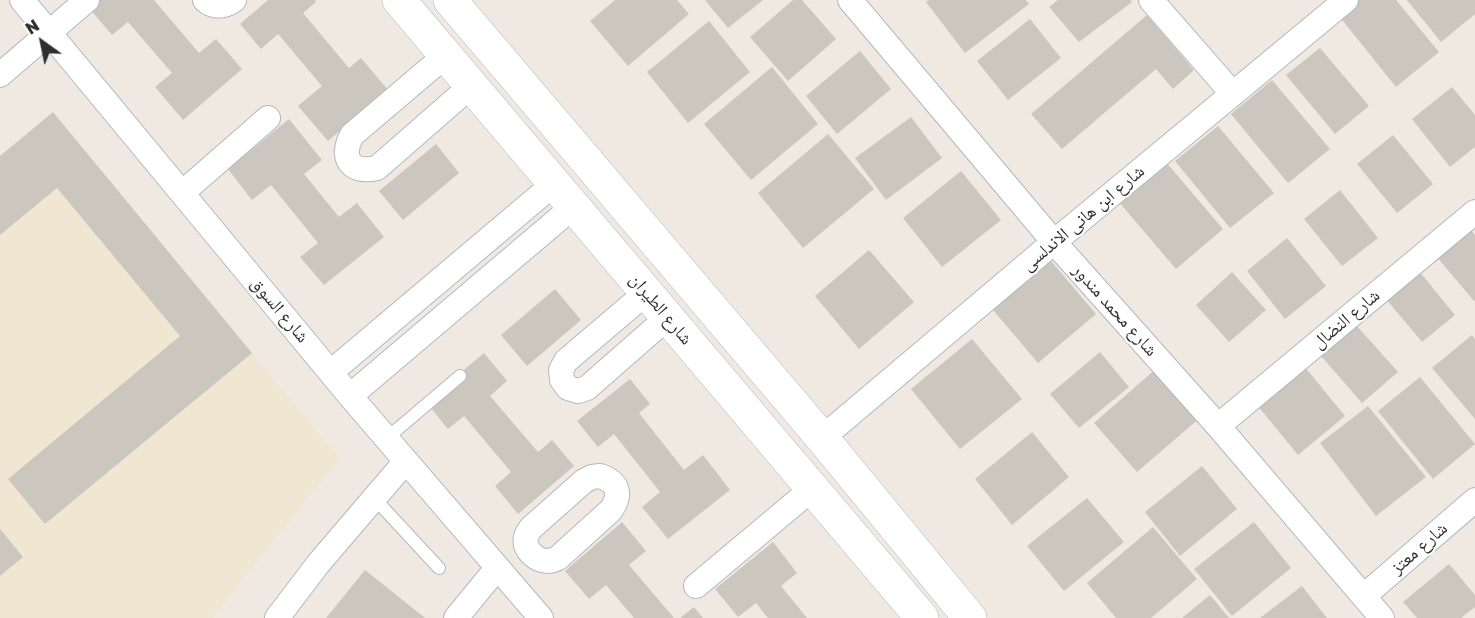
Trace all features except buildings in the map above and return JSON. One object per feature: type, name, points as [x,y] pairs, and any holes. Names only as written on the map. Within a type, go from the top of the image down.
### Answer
[{"type":"main road","name":"شارع الطيران","points":[[399,0],[922,618]]},
{"type":"main road","points":[[450,0],[822,438],[970,618]]},
{"type":"street","name":"شارع السوق","points":[[22,0],[350,396],[540,618]]},
{"type":"street","points":[[0,75],[87,0]]},
{"type":"street","points":[[205,0],[219,6],[234,0]]},
{"type":"street","name":"شارع محمد مندور","points":[[850,0],[1054,242],[1218,426],[1382,618]]},
{"type":"street","points":[[1151,0],[1233,94]]},
{"type":"street","name":"شارع ابن هانى الاندلسى","points":[[822,438],[1346,0]]},
{"type":"street","points":[[446,55],[352,135],[346,146],[347,158],[355,167],[366,171],[378,168],[472,85]]},
{"type":"street","points":[[182,193],[268,118]]},
{"type":"street","points":[[331,372],[564,194]]},
{"type":"street","points":[[350,396],[564,194]]},
{"type":"street","name":"شارع النضال","points":[[1218,426],[1475,212]]},
{"type":"street","points":[[647,292],[566,361],[561,370],[562,380],[568,388],[578,391],[587,388],[668,317]]},
{"type":"street","points":[[278,618],[318,564],[406,461]]},
{"type":"street","points":[[696,586],[813,488]]},
{"type":"street","name":"شارع معتز","points":[[1364,597],[1475,500]]},
{"type":"street","points":[[456,618],[501,572],[531,554]]},
{"type":"lane","points":[[387,438],[460,376]]},
{"type":"lane","points":[[374,498],[439,568]]},
{"type":"shaded area","points":[[61,126],[340,458],[212,618],[0,618],[0,176]]}]
